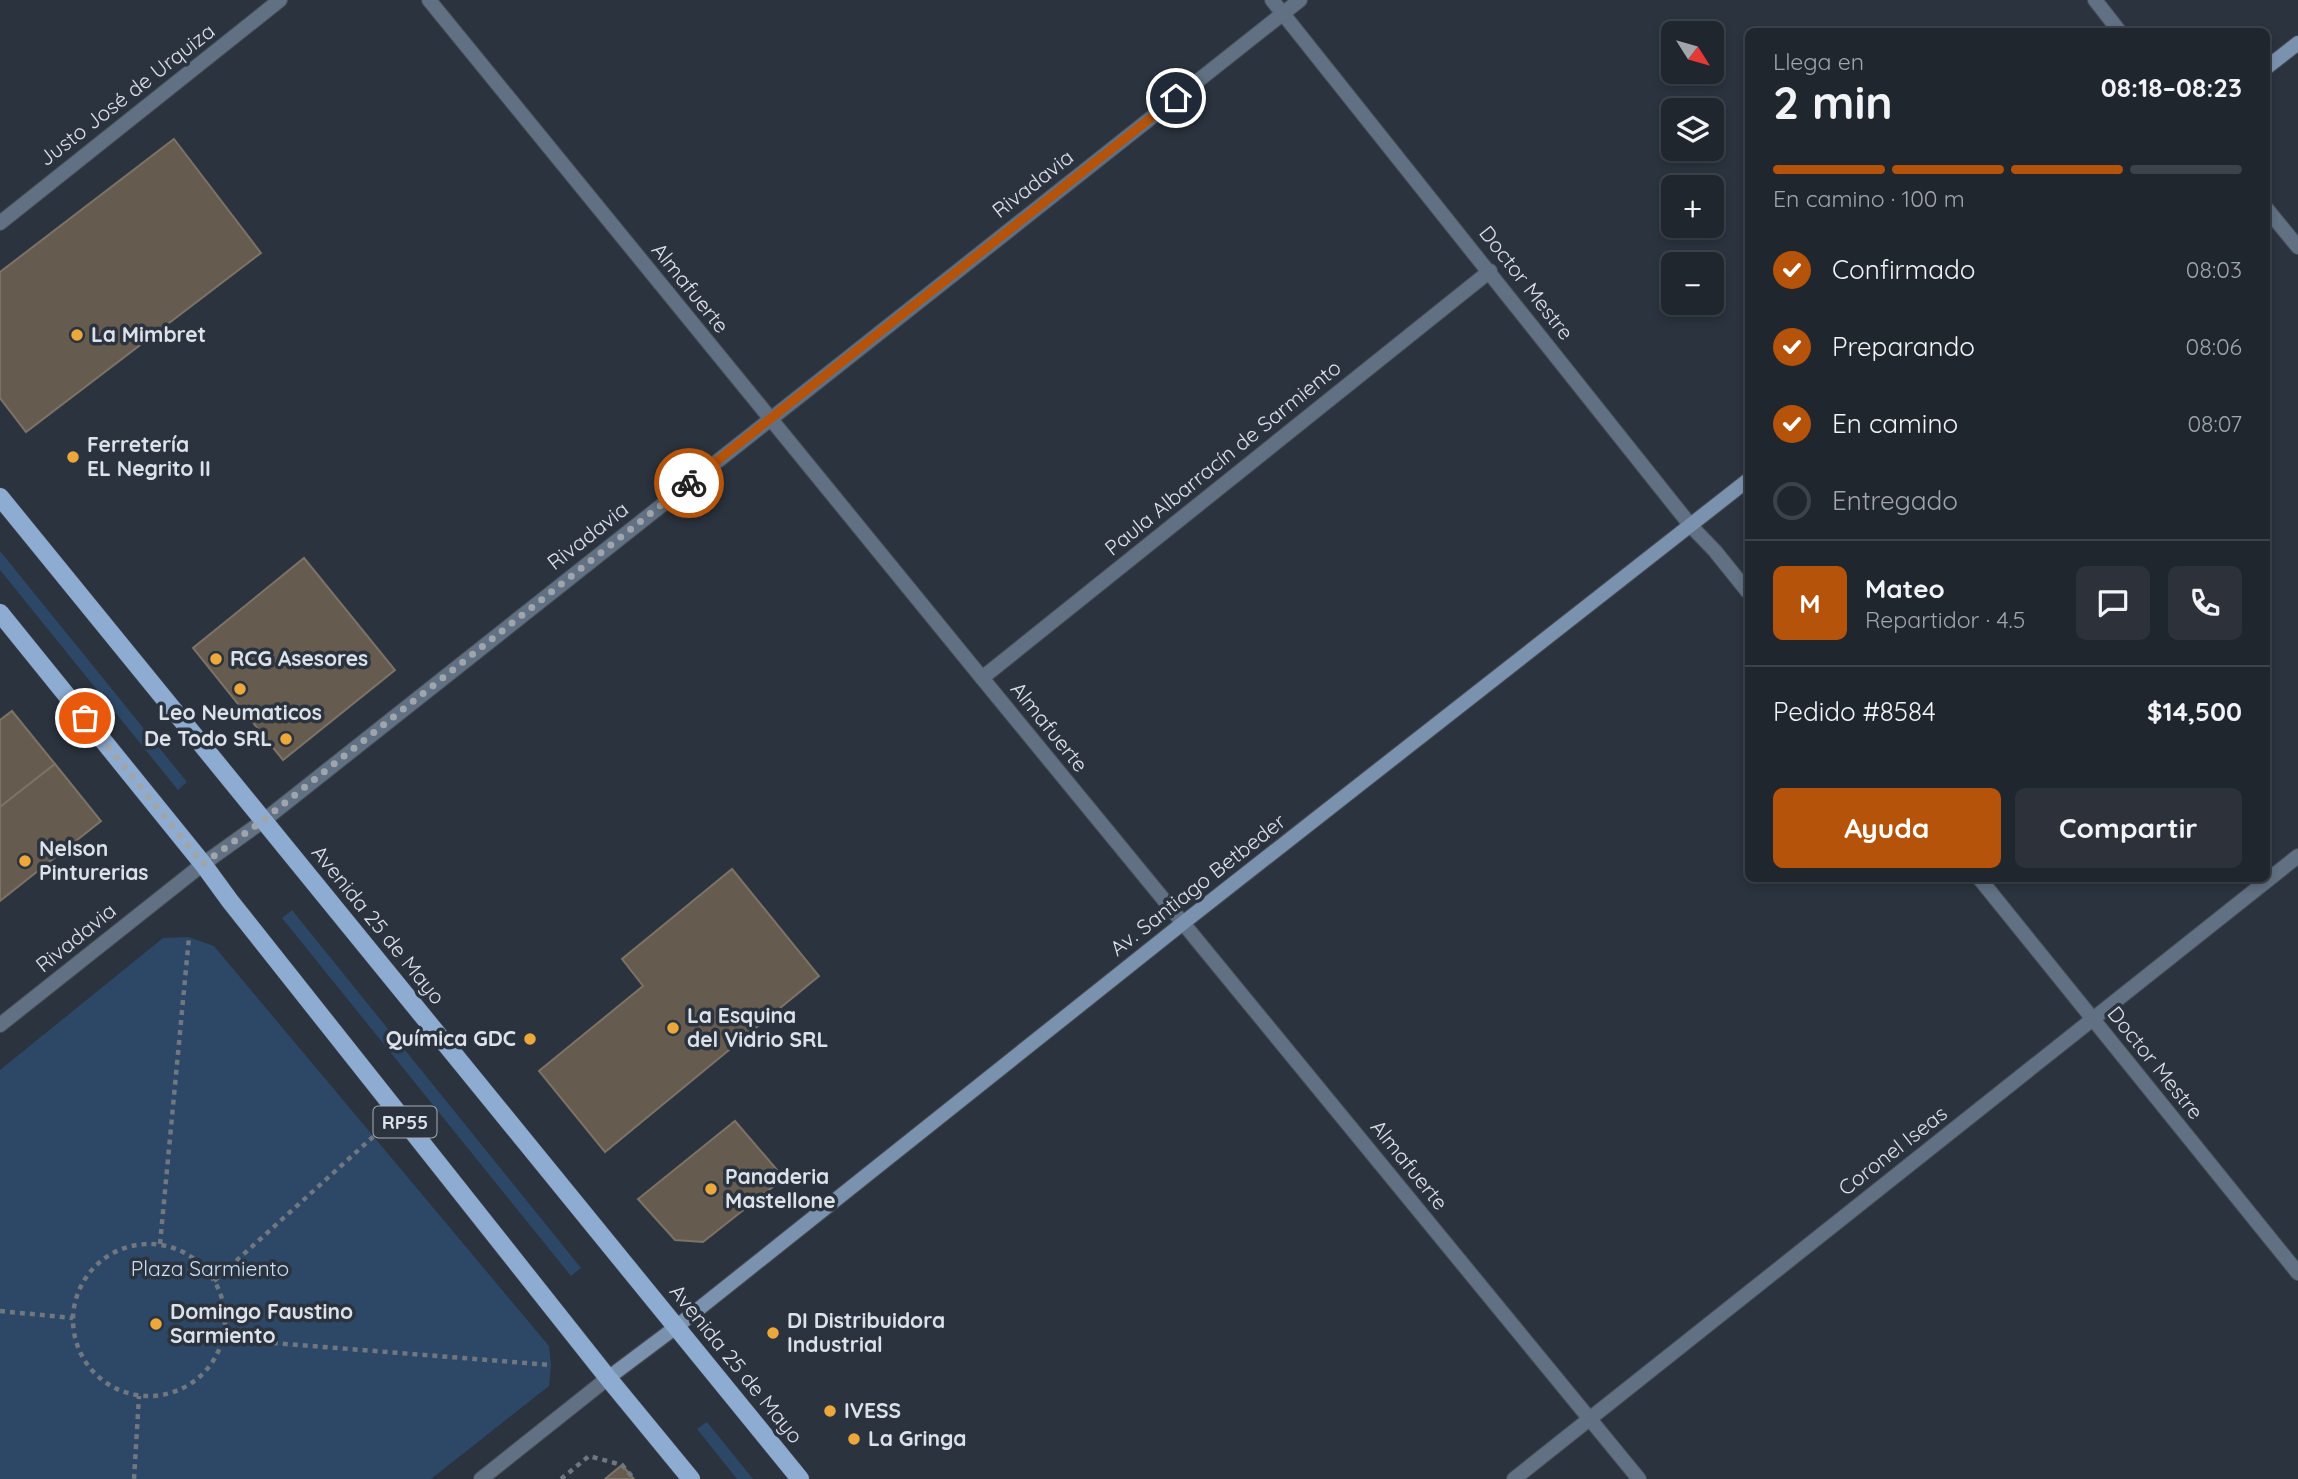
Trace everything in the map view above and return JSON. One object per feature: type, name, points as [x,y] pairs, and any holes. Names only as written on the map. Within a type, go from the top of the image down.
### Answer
[{"type":"main road","points":[[2270,65],[2298,43]]},
{"type":"main road","name":"Av. Santiago Betbeder","points":[[608,1378],[1745,482]]},
{"type":"main road","name":"Avenida 25 de Mayo","points":[[0,497],[800,1479]]},
{"type":"main road","name":"RP55","points":[[0,613],[203,864],[608,1378],[691,1479]]},
{"type":"street","name":"Justo José de Urquiza","points":[[0,223],[280,0]]},
{"type":"street","name":"Almafuerte","points":[[429,0],[1639,1479]]},
{"type":"street","name":"Doctor Mestre","points":[[1272,0],[1691,526],[1745,588]]},
{"type":"street","name":"Rivadavia","points":[[0,1025],[1300,0]]},
{"type":"street","points":[[2095,0],[2117,28]]},
{"type":"street","points":[[2270,213],[2298,247]]},
{"type":"street","name":"Paula Albarracín de Sarmiento","points":[[982,678],[1490,271]]},
{"type":"street","name":"Coronel Iseas","points":[[2270,878],[2298,856]]},
{"type":"street","name":"Doctor Mestre","points":[[1982,882],[2298,1273]]},
{"type":"street","name":"Coronel Iseas","points":[[1514,1479],[2265,882]]},
{"type":"street","points":[[481,1479],[608,1378]]},
{"type":"path","points":[[160,1244],[189,937]]},
{"type":"path","points":[[214,1281],[374,1136]]},
{"type":"path","points":[[160,1244],[182,1251],[200,1263],[214,1281],[222,1299],[225,1320],[223,1339],[214,1360],[200,1376],[182,1388],[161,1395],[139,1396],[117,1390],[99,1377],[84,1361],[75,1340],[73,1318],[78,1293],[91,1271],[110,1254],[134,1245],[160,1244]]},
{"type":"path","points":[[0,1311],[73,1318]]},
{"type":"path","points":[[223,1339],[551,1365]]},
{"type":"path","points":[[134,1479],[139,1396]]},
{"type":"path","points":[[561,1479],[589,1456],[622,1465],[634,1479]]},
{"type":"green space","points":[[0,551],[187,782],[178,790],[0,570]]},
{"type":"green space","points":[[292,910],[581,1268],[571,1276],[282,918]]},
{"type":"green space","name":"Plaza Sarmiento","points":[[189,937],[214,946],[549,1346],[549,1386],[431,1479],[0,1479],[0,1070],[163,938]]},
{"type":"green space","points":[[707,1422],[753,1479],[737,1479],[697,1429]]},
{"type":"building","name":"La Mimbret","points":[[174,139],[261,253],[26,432],[0,398],[0,272]]},
{"type":"building","points":[[304,558],[395,670],[283,760],[193,648]]},
{"type":"building","points":[[12,711],[55,764],[0,807],[0,720]]},
{"type":"building","name":"Nelson Pinturerias","points":[[55,764],[101,821],[0,901],[0,807]]},
{"type":"building","name":"La Esquina del Vidrio SRL","points":[[732,869],[819,976],[605,1152],[539,1071],[643,986],[622,959]]},
{"type":"building","name":"Panaderia Mastellone","points":[[735,1121],[784,1178],[703,1242],[675,1240],[638,1199]]},
{"type":"building","points":[[622,1465],[634,1479],[605,1479]]},
{"type":"way so far","points":[[85,718],[203,864],[262,821],[689,483]]},
{"type":"place","name":"La Mimbret","points":[[77,335]]},
{"type":"place","name":"Ferretería EL Negrito II","points":[[73,457]]},
{"type":"place","name":"RCG Asesores","points":[[216,659]]},
{"type":"place","name":"Leo Neumaticos","points":[[240,689]]},
{"type":"place","name":"De Todo SRL","points":[[286,739]]},
{"type":"place","name":"Nelson Pinturerias","points":[[25,861]]},
{"type":"place","name":"La Esquina del Vidrio SRL","points":[[673,1028]]},
{"type":"place","name":"Química GDC","points":[[530,1039]]},
{"type":"place","name":"Panaderia Mastellone","points":[[711,1189]]},
{"type":"place","name":"Domingo Faustino Sarmiento","points":[[156,1324]]},
{"type":"place","name":"DI Distribuidora Industrial","points":[[773,1333]]},
{"type":"place","name":"IVESS","points":[[830,1411]]},
{"type":"place","name":"La Gringa","points":[[854,1439]]},
{"type":"route","points":[[689,483],[1176,98]]}]
